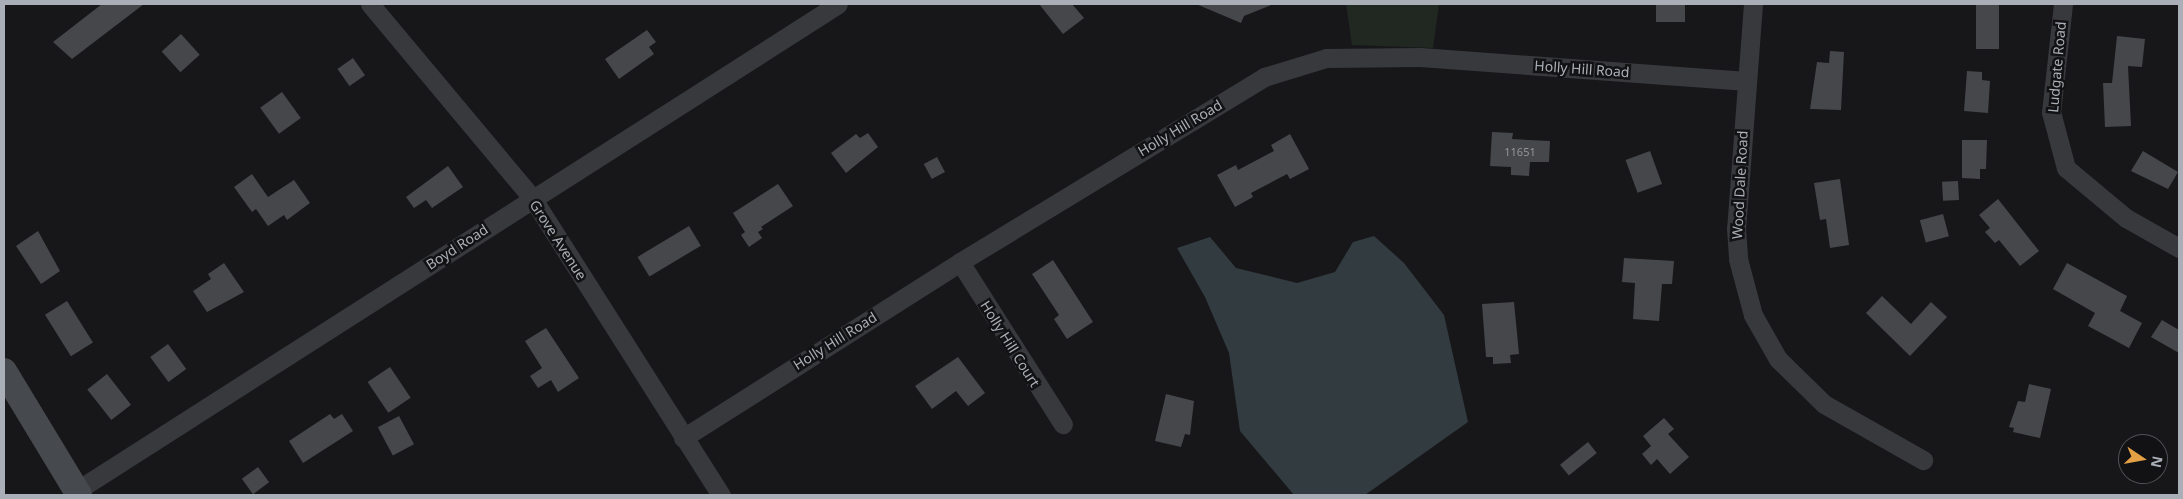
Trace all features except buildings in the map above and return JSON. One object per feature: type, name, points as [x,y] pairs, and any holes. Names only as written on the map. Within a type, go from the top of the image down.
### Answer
[{"type":"street","name":"Grove Avenue","points":[[370,4],[533,199],[720,495]]},
{"type":"street","name":"Boyd Road","points":[[78,493],[838,4]]},
{"type":"street","name":"Wood Dale Road","points":[[1753,4],[1736,228],[1738,260],[1752,315],[1778,359],[1818,399],[1852,422],[1923,460]]},
{"type":"street","name":"Ludgate Road","points":[[2063,4],[2051,112],[2066,168],[2126,218],[2179,248]]},
{"type":"street","name":"Holly Hill Road","points":[[683,438],[960,262],[1264,77],[1326,58],[1420,57],[1747,81]]},
{"type":"street","name":"Holly Hill Court","points":[[960,262],[1063,424]]},
{"type":"street","points":[[4,371],[78,493]]},
{"type":"shaded area","points":[[1346,4],[1439,4],[1433,48],[1352,45]]},
{"type":"shaded area","points":[[1374,236],[1404,263],[1444,315],[1468,422],[1365,495],[1294,495],[1240,431],[1229,353],[1205,297],[1177,248],[1210,237],[1236,268],[1297,283],[1335,272],[1353,242]]}]
